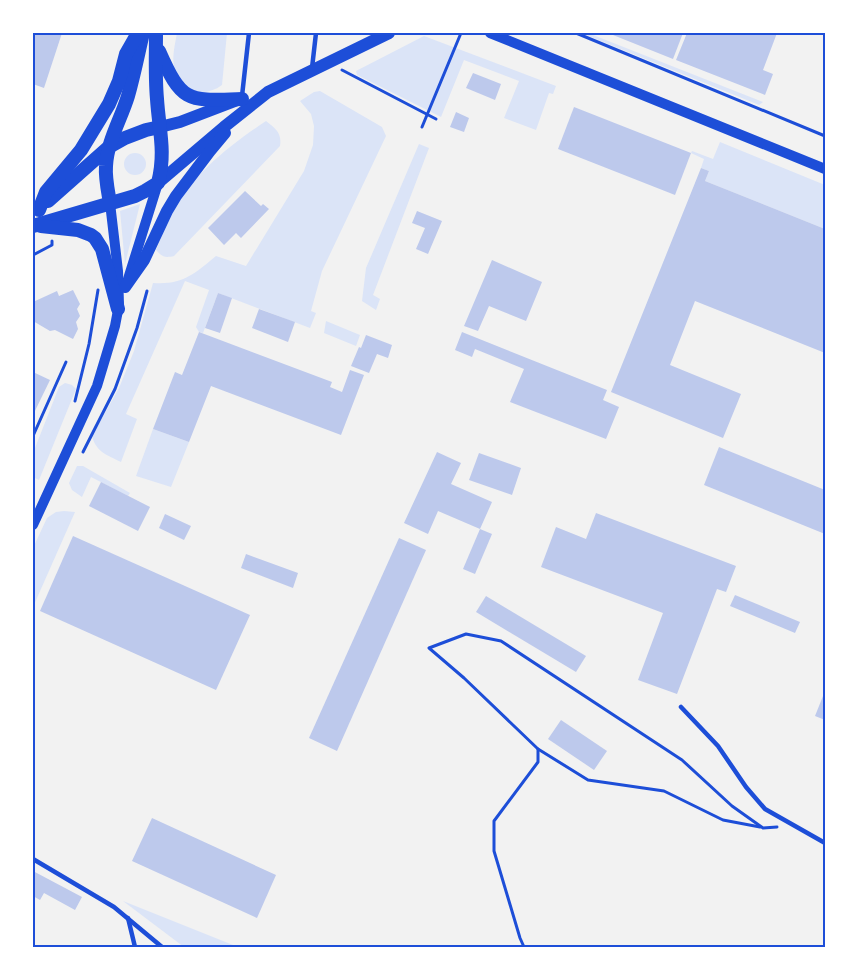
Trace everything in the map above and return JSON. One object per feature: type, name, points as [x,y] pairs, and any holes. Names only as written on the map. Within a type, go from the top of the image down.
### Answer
[{"type":"main road","points":[[35,219],[46,192],[81,150],[109,104],[117,87],[126,54],[138,33]]},
{"type":"main road","points":[[110,203],[106,178],[109,147],[127,99],[143,33]]},
{"type":"main road","points":[[35,219],[109,147],[125,138],[146,130],[244,104],[389,33]]},
{"type":"main road","points":[[156,40],[174,83],[180,90],[197,99],[244,104]]},
{"type":"main road","points":[[156,40],[156,81],[163,153],[158,183]]},
{"type":"main road","points":[[35,219],[110,203],[145,192],[158,183],[244,104]]},
{"type":"main road","points":[[125,287],[144,260],[176,196],[244,104]]},
{"type":"main road","points":[[35,219],[78,230],[95,238],[102,249],[118,307]]},
{"type":"street","points":[[490,33],[825,169]]},
{"type":"street","points":[[33,525],[97,386],[109,348],[118,307],[158,183]]},
{"type":"street","points":[[110,203],[118,271],[118,307]]},
{"type":"lane","points":[[244,104],[249,33]]},
{"type":"lane","points":[[311,70],[316,33]]},
{"type":"lane","points":[[681,708],[718,746],[746,788],[765,809],[825,843]]},
{"type":"lane","points":[[33,859],[114,907],[162,947]]},
{"type":"lane","points":[[128,918],[135,947]]},
{"type":"path","points":[[422,127],[461,33]]},
{"type":"path","points":[[576,33],[825,136]]},
{"type":"path","points":[[327,63],[436,119]]},
{"type":"path","points":[[33,255],[52,244],[51,238],[56,235]]},
{"type":"path","points":[[73,404],[89,344],[99,282]]},
{"type":"path","points":[[83,452],[115,389],[137,328],[147,291]]},
{"type":"path","points":[[33,436],[66,362]]},
{"type":"path","points":[[33,416],[40,419]]},
{"type":"path","points":[[763,828],[732,806],[682,760],[501,641],[466,634],[429,648],[538,749],[588,780],[664,791],[723,820],[763,828],[794,826]]},
{"type":"path","points":[[524,947],[494,850],[494,821],[538,762],[538,749]]},
{"type":"shaded area","points":[[177,33],[227,33],[222,85],[207,92],[200,92],[193,91],[181,82],[173,63]]},
{"type":"shaded area","points":[[581,33],[588,33],[763,102],[759,105]]},
{"type":"shaded area","points":[[424,36],[556,86],[553,94],[549,93],[536,130],[504,118],[519,81],[464,60],[441,117],[357,75],[356,71]]},
{"type":"shaded area","points":[[320,91],[382,127],[386,136],[322,271],[311,311],[316,313],[310,328],[218,293],[203,333],[199,332],[196,327],[209,290],[185,281],[126,414],[137,419],[121,462],[107,455],[96,446],[92,436],[119,388],[134,351],[153,283],[172,282],[188,277],[216,256],[246,266],[304,171],[313,145],[314,126],[311,114],[300,101]]},
{"type":"shaded area","points":[[266,121],[278,132],[280,146],[174,256],[166,257],[160,254],[156,250],[168,220],[189,187],[212,162]]},
{"type":"shaded area","points":[[720,142],[825,185],[825,229],[705,181],[709,171],[701,168],[704,159],[691,153],[692,151],[713,159]]},
{"type":"shaded area","points":[[419,144],[429,148],[373,295],[380,299],[376,310],[362,301],[366,268]]},
{"type":"shaded area","points":[[135,153],[143,156],[146,164],[143,172],[135,175],[127,172],[124,164],[127,156]]},
{"type":"shaded area","points":[[140,204],[125,264],[120,211]]},
{"type":"shaded area","points":[[326,321],[360,335],[356,346],[324,333]]},
{"type":"shaded area","points":[[65,383],[76,389],[39,480],[33,477],[33,453],[59,387]]},
{"type":"shaded area","points":[[153,429],[189,442],[171,487],[136,476]]},
{"type":"shaded area","points":[[77,466],[83,466],[130,493],[128,496],[91,477],[82,497],[72,490],[69,483]]},
{"type":"shaded area","points":[[56,512],[75,512],[33,607],[33,548],[47,518]]},
{"type":"shaded area","points":[[123,901],[238,947],[184,947]]},
{"type":"building","points":[[33,33],[62,33],[44,88],[33,84]]},
{"type":"building","points":[[608,33],[683,33],[673,59]]},
{"type":"building","points":[[687,33],[777,33],[763,70],[773,74],[765,95],[676,60]]},
{"type":"building","points":[[473,73],[501,84],[495,100],[466,88]]},
{"type":"building","points":[[574,107],[691,153],[675,195],[558,149]]},
{"type":"building","points":[[456,112],[469,118],[464,132],[450,127]]},
{"type":"building","points":[[701,168],[709,171],[705,181],[825,229],[825,353],[695,301],[670,365],[741,394],[723,438],[611,392]]},
{"type":"building","points":[[245,191],[261,206],[263,204],[269,209],[241,238],[236,233],[224,245],[208,228]]},
{"type":"building","points":[[417,211],[442,221],[428,254],[416,249],[425,228],[412,223]]},
{"type":"building","points":[[492,260],[542,282],[526,321],[489,306],[478,331],[464,326]]},
{"type":"building","points":[[73,290],[80,304],[77,309],[80,316],[76,322],[78,329],[73,339],[55,330],[50,331],[33,321],[33,302],[57,291],[59,296]]},
{"type":"building","points":[[218,293],[232,298],[220,333],[205,328]]},
{"type":"building","points":[[259,309],[295,322],[288,342],[252,328]]},
{"type":"building","points":[[199,332],[332,382],[330,387],[342,392],[350,370],[364,375],[341,435],[211,386],[189,442],[153,429],[175,372],[182,375]]},
{"type":"building","points":[[462,332],[607,390],[603,400],[619,407],[606,439],[510,402],[524,369],[475,349],[472,357],[455,350]]},
{"type":"building","points":[[366,335],[392,345],[388,358],[377,354],[369,373],[351,366]]},
{"type":"building","points":[[33,372],[50,380],[33,415]]},
{"type":"building","points":[[719,447],[825,490],[825,534],[704,485]]},
{"type":"building","points":[[437,452],[461,463],[451,484],[492,502],[480,529],[438,511],[428,534],[404,523]]},
{"type":"building","points":[[479,453],[521,468],[512,495],[469,480]]},
{"type":"building","points":[[101,482],[150,507],[138,531],[89,506]]},
{"type":"building","points":[[596,513],[736,566],[726,592],[717,589],[677,694],[638,680],[663,613],[541,567],[556,527],[586,539]]},
{"type":"building","points":[[165,514],[191,526],[184,540],[159,528]]},
{"type":"building","points":[[480,529],[492,534],[475,574],[463,569]]},
{"type":"building","points":[[73,536],[250,615],[216,690],[40,611]]},
{"type":"building","points":[[399,538],[426,550],[337,751],[309,738]]},
{"type":"building","points":[[246,554],[298,573],[293,588],[241,568]]},
{"type":"building","points":[[735,595],[800,622],[795,633],[730,606]]},
{"type":"building","points":[[486,596],[586,656],[576,672],[476,612]]},
{"type":"building","points":[[825,691],[825,720],[815,716]]},
{"type":"building","points":[[561,720],[607,751],[594,770],[548,739]]},
{"type":"building","points":[[152,818],[276,875],[257,918],[132,861]]},
{"type":"building","points":[[33,871],[82,897],[75,910],[44,893],[40,900],[33,896]]}]
